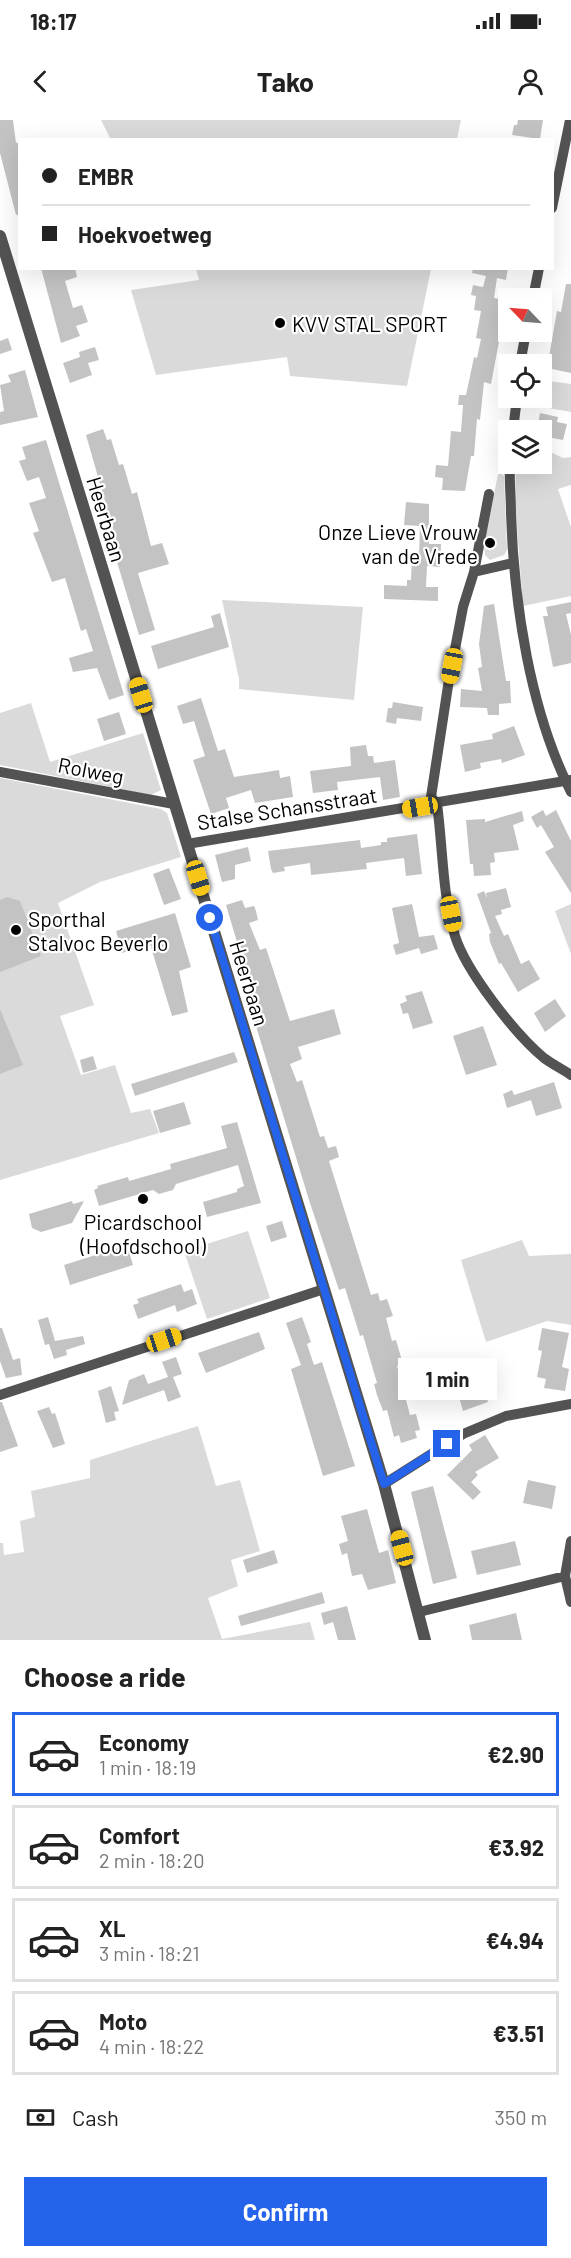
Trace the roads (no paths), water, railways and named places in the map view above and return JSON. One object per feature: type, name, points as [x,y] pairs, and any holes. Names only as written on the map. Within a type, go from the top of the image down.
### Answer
[{"type":"street","points":[[554,198],[570,120]]},
{"type":"street","name":"Heerbaan","points":[[0,236],[384,1484],[425,1640]]},
{"type":"street","points":[[535,288],[539,270]]},
{"type":"street","points":[[510,474],[513,563],[533,683],[569,784]]},
{"type":"street","points":[[489,494],[474,572],[463,607],[432,777],[431,797],[437,804],[446,891],[455,937],[466,960],[520,1035],[545,1059],[571,1075]]},
{"type":"street","points":[[474,572],[513,563]]},
{"type":"street","name":"Rolweg","points":[[0,772],[174,804]]},
{"type":"street","name":"Stalse Schansstraat","points":[[187,844],[569,784]]},
{"type":"street","points":[[0,1395],[324,1289]]},
{"type":"street","points":[[384,1484],[463,1434],[506,1416],[571,1404]]},
{"type":"street","points":[[571,1541],[565,1576],[571,1602]]},
{"type":"street","points":[[419,1612],[565,1576]]},
{"type":"place","name":"KVV STAL SPORT","points":[[280,323]]},
{"type":"place","name":"Onze Lieve Vrouw van de Vrede","points":[[490,543]]},
{"type":"place","name":"Sporthal Stalvoc Beverlo","points":[[16,930]]},
{"type":"place","name":"Picardschool (Hoofdschool)","points":[[143,1199]]}]
